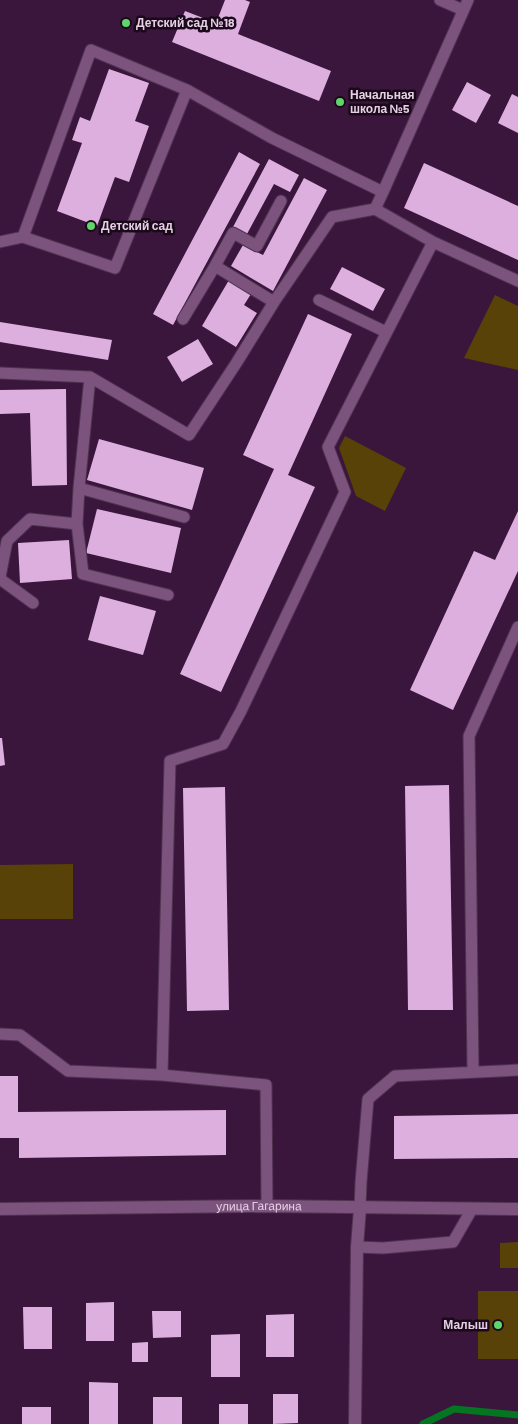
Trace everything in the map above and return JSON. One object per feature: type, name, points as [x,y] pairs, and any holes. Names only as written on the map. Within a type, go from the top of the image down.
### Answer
[{"type":"street","name":"улица Гагарина","points":[[0,1209],[266,1206],[518,1209]]},
{"type":"street","points":[[355,1424],[357,1247],[360,1208]]},
{"type":"lane","points":[[375,209],[465,5],[440,0]]},
{"type":"lane","points":[[23,237],[91,50],[187,90],[272,138],[383,192]]},
{"type":"lane","points":[[0,242],[23,237],[115,268],[187,90]]},
{"type":"lane","points":[[183,319],[233,234],[257,246],[281,200]]},
{"type":"lane","points":[[0,373],[90,377],[189,435],[274,302],[332,217],[375,209],[433,242],[518,281]]},
{"type":"lane","points":[[162,1076],[170,761],[223,744],[241,711],[346,492],[328,447],[433,242]]},
{"type":"lane","points":[[215,266],[274,302]]},
{"type":"lane","points":[[319,300],[386,332]]},
{"type":"lane","points":[[90,377],[77,524],[83,574],[168,595]]},
{"type":"lane","points":[[79,488],[184,517]]},
{"type":"lane","points":[[33,603],[0,578],[7,541],[30,519],[77,524]]},
{"type":"lane","points":[[473,1072],[468,736],[518,626]]},
{"type":"lane","points":[[0,1034],[20,1035],[68,1071],[162,1076],[266,1085],[266,1206]]},
{"type":"lane","points":[[360,1208],[368,1099],[395,1076],[518,1070]]},
{"type":"lane","points":[[357,1247],[384,1248],[453,1242],[472,1209]]},
{"type":"shaded area","points":[[495,295],[518,306],[518,370],[464,358]]},
{"type":"shaded area","points":[[345,436],[406,468],[385,511],[356,496],[339,448]]},
{"type":"shaded area","points":[[73,864],[73,919],[0,919],[0,865]]},
{"type":"shaded area","points":[[518,1242],[518,1268],[500,1268],[500,1243]]},
{"type":"shaded area","name":"Малыш","points":[[478,1291],[518,1291],[518,1359],[478,1359]]},
{"type":"building","points":[[225,0],[245,0],[250,2],[238,34],[331,71],[319,101],[172,42],[185,11],[216,23]]},
{"type":"building","points":[[109,69],[149,83],[135,121],[149,126],[129,182],[115,177],[97,226],[57,211],[82,143],[72,140],[80,117],[90,121]]},
{"type":"building","points":[[467,82],[491,95],[476,123],[452,110]]},
{"type":"building","points":[[512,94],[518,97],[518,133],[498,123]]},
{"type":"building","points":[[239,152],[260,164],[173,325],[153,314]]},
{"type":"building","points":[[269,159],[299,175],[290,192],[274,184],[247,234],[233,227]]},
{"type":"building","points":[[424,163],[518,206],[518,260],[404,208]]},
{"type":"building","points":[[304,178],[327,190],[273,291],[231,266],[243,245],[263,255]]},
{"type":"building","points":[[342,267],[385,289],[373,311],[330,289]]},
{"type":"building","points":[[229,280],[251,294],[244,305],[257,313],[236,347],[202,326]]},
{"type":"building","points":[[308,314],[352,334],[288,475],[315,487],[221,692],[180,674],[274,469],[243,455]]},
{"type":"building","points":[[0,322],[112,340],[108,360],[0,342]]},
{"type":"building","points":[[198,339],[213,364],[182,382],[167,357]]},
{"type":"building","points":[[66,389],[67,485],[32,486],[30,413],[0,414],[0,390]]},
{"type":"building","points":[[99,439],[204,468],[192,510],[87,480]]},
{"type":"building","points":[[97,509],[181,528],[171,573],[86,553]]},
{"type":"building","points":[[518,511],[518,571],[453,710],[410,690],[474,551],[495,560]]},
{"type":"building","points":[[69,540],[72,579],[20,583],[18,543]]},
{"type":"building","points":[[100,596],[156,611],[143,655],[88,640]]},
{"type":"building","points":[[0,738],[2,738],[5,765],[0,766]]},
{"type":"building","points":[[449,785],[453,1010],[408,1010],[405,786]]},
{"type":"building","points":[[225,787],[229,1010],[187,1011],[183,788]]},
{"type":"building","points":[[0,1076],[18,1076],[18,1112],[226,1110],[226,1155],[19,1158],[19,1138],[0,1138]]},
{"type":"building","points":[[518,1114],[518,1158],[394,1159],[394,1116]]},
{"type":"building","points":[[114,1302],[114,1341],[86,1341],[86,1303]]},
{"type":"building","points":[[23,1307],[52,1307],[52,1349],[24,1349]]},
{"type":"building","points":[[152,1311],[181,1311],[181,1337],[153,1338]]},
{"type":"building","points":[[294,1314],[294,1357],[266,1357],[266,1315]]},
{"type":"building","points":[[240,1334],[240,1377],[211,1377],[211,1335]]},
{"type":"building","points":[[148,1342],[148,1362],[132,1362],[132,1343]]},
{"type":"building","points":[[89,1382],[118,1383],[118,1424],[89,1424]]},
{"type":"building","points":[[273,1394],[298,1394],[298,1423],[273,1424]]},
{"type":"building","points":[[153,1397],[182,1397],[182,1424],[153,1424]]},
{"type":"building","points":[[219,1404],[248,1404],[248,1424],[219,1424]]},
{"type":"building","points":[[22,1407],[51,1407],[51,1424],[22,1424]]},
{"type":"waterway","points":[[423,1424],[454,1409],[518,1415]]},
{"type":"place","name":"Детский сад №18","points":[[126,23]]},
{"type":"place","name":"Начальная школа №5","points":[[340,102]]},
{"type":"place","name":"Детский сад","points":[[91,226]]},
{"type":"place","name":"Малыш","points":[[498,1325]]}]
